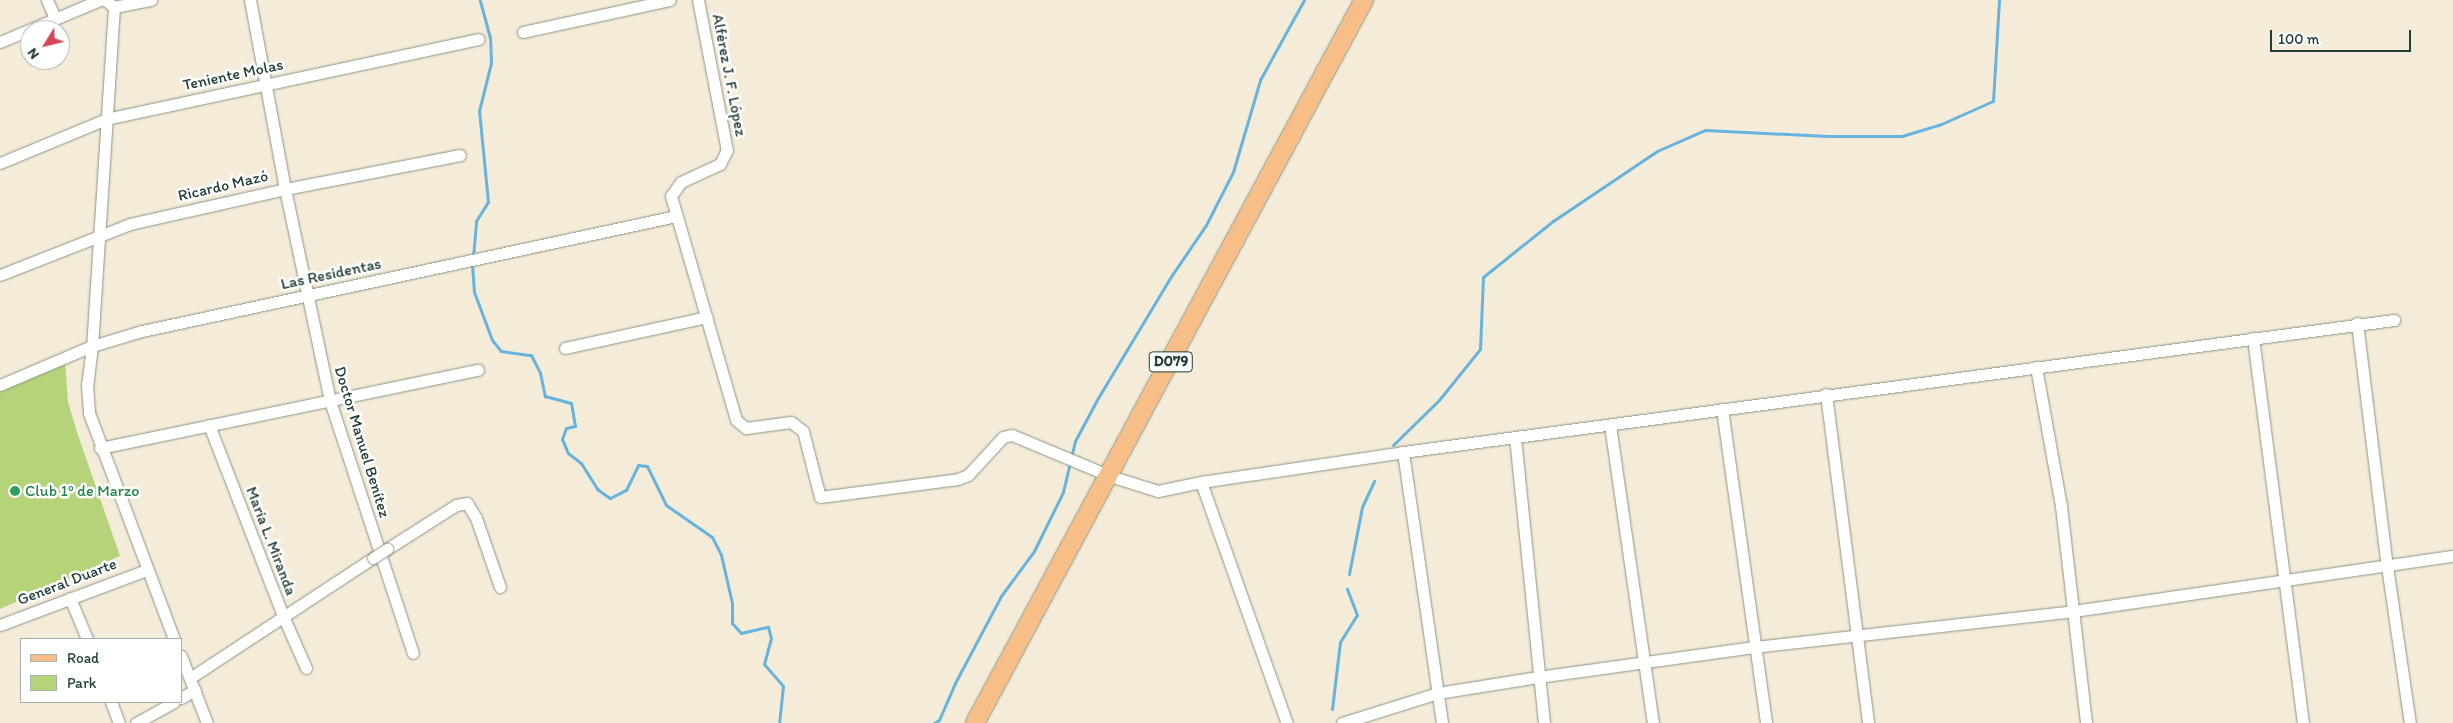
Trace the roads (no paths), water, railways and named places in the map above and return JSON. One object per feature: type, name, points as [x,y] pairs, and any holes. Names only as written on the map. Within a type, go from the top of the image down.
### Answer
[{"type":"main road","name":"D079","points":[[975,723],[1110,476],[1364,0]]},
{"type":"street","points":[[47,0],[55,18]]},
{"type":"street","points":[[0,42],[100,0]]},
{"type":"street","points":[[151,0],[110,4],[106,119],[92,346],[87,384],[89,413],[100,448],[174,638]]},
{"type":"street","name":"Doctor Manuel Benítez","points":[[250,0],[285,189],[330,401],[413,653]]},
{"type":"street","points":[[523,32],[670,0]]},
{"type":"street","name":"Alférez J. F. López","points":[[676,216],[671,196],[674,188],[720,164],[726,150],[698,0]]},
{"type":"street","name":"Teniente Molas","points":[[0,163],[106,119],[479,39]]},
{"type":"street","name":"Ricardo Mazó","points":[[0,275],[99,234],[130,224],[285,189],[460,155]]},
{"type":"street","points":[[676,216],[736,420],[746,428],[791,422],[802,431],[820,497],[958,480],[968,474],[1003,436],[1012,435],[1110,476],[1158,491],[1201,482],[1404,452],[2357,323],[2394,320]]},
{"type":"street","name":"Las Residentas","points":[[0,385],[92,346],[142,331],[676,216]]},
{"type":"street","points":[[565,348],[707,317]]},
{"type":"street","points":[[2357,323],[2387,566],[2410,723]]},
{"type":"street","points":[[2252,338],[2303,723]]},
{"type":"street","points":[[2036,367],[2061,506],[2086,723]]},
{"type":"street","points":[[100,448],[478,370]]},
{"type":"street","points":[[1826,394],[1868,723]]},
{"type":"street","points":[[1722,409],[1766,723]]},
{"type":"street","name":"María L. Miranda","points":[[209,425],[283,616],[306,668]]},
{"type":"street","points":[[1610,425],[1643,665],[1653,723]]},
{"type":"street","points":[[1516,437],[1544,723]]},
{"type":"street","points":[[1404,452],[1442,723]]},
{"type":"street","points":[[1201,482],[1287,723]]},
{"type":"street","points":[[190,678],[456,505],[467,502],[476,518],[500,587]]},
{"type":"street","points":[[1342,723],[1438,693],[1538,677],[1643,665],[1754,647],[2074,611],[2284,579],[2453,556]]},
{"type":"street","name":"General Duarte","points":[[0,625],[146,570]]},
{"type":"street","points":[[70,598],[86,638]]},
{"type":"street","points":[[182,658],[207,723]]},
{"type":"street","points":[[182,697],[195,690]]},
{"type":"street","points":[[111,703],[119,723]]},
{"type":"street","points":[[136,723],[172,703]]},
{"type":"waterway","points":[[473,257],[476,221],[488,202],[479,111],[491,63],[490,38],[480,0]]},
{"type":"waterway","points":[[934,723],[939,720],[955,683],[1001,596],[1034,551],[1063,492],[1075,441],[1098,398],[1172,275],[1206,225],[1233,172],[1260,80],[1304,0]]},
{"type":"waterway","points":[[1393,445],[1439,400],[1480,349],[1483,277],[1553,221],[1657,151],[1705,130],[1828,136],[1902,136],[1939,125],[1993,101],[1999,0]]},
{"type":"waterway","points":[[472,264],[474,292],[492,340],[501,351],[531,355],[540,373],[545,396],[571,403],[575,426],[566,428],[562,439],[568,453],[581,463],[597,489],[610,498],[626,490],[638,465],[647,466],[666,505],[712,537],[721,555],[732,603],[732,623],[741,633],[768,627],[771,638],[764,664],[783,686],[779,723]]},
{"type":"waterway","points":[[1349,574],[1362,507],[1374,481]]},
{"type":"waterway","points":[[1332,709],[1340,642],[1357,615],[1347,589]]},
{"type":"place","name":"Club 1º de Marzo","points":[[15,491]]}]
